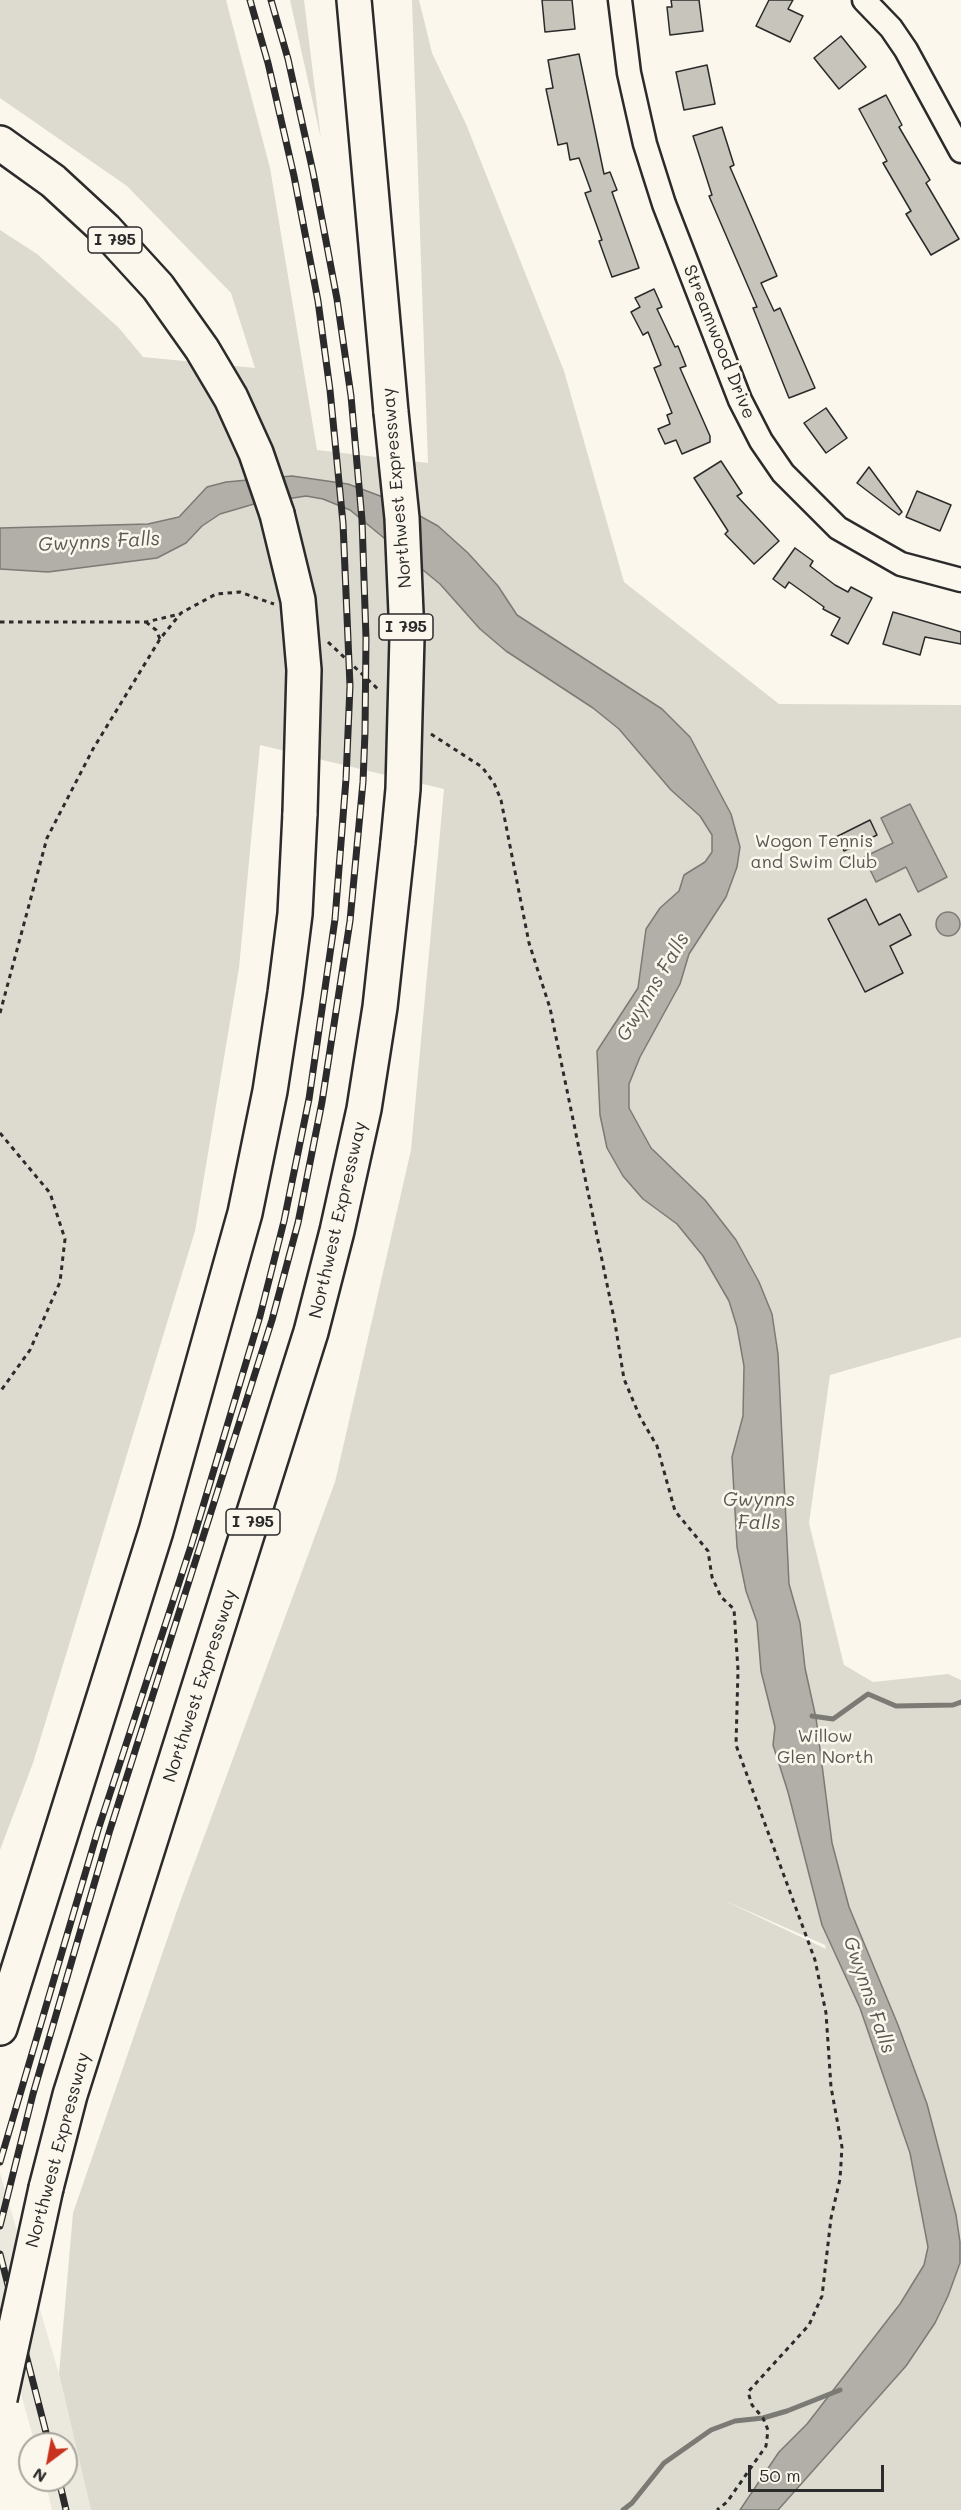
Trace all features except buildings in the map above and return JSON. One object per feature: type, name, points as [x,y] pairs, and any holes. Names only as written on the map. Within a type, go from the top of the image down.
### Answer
[{"type":"highway","name":"Northwest Expressway","points":[[0,2399],[46,2188],[70,2096],[249,1536],[311,1332],[332,1254],[364,1109],[391,927],[404,767],[407,637],[402,518],[354,0]]},
{"type":"highway","name":"I 795","points":[[1,2024],[156,1532],[245,1213],[270,1091],[295,914],[304,670],[298,600],[282,529],[256,453],[231,398],[202,349],[158,286],[105,229],[53,181],[3,146]]},
{"type":"street","name":"Streamwood Drive","points":[[620,0],[629,73],[645,144],[664,204],[740,400],[761,441],[783,473],[838,528],[901,564],[961,580]]},
{"type":"street","points":[[864,0],[906,50],[958,137]]},
{"type":"path","points":[[0,622],[146,622],[181,613],[216,594],[240,592],[267,600],[277,606]]},
{"type":"path","points":[[0,1013],[47,838],[93,749],[160,639],[181,613]]},
{"type":"path","points":[[146,622],[156,630],[160,639]]},
{"type":"path","points":[[324,638],[381,693]]},
{"type":"path","points":[[423,727],[482,767],[494,783],[501,800],[529,943],[550,1008],[615,1323],[624,1379],[640,1417],[657,1446],[675,1512],[708,1551],[712,1577],[721,1597],[734,1610],[738,1670],[736,1745],[815,1960],[826,2013],[831,2087],[842,2147],[840,2179],[831,2218],[822,2296],[809,2325],[747,2392],[752,2405],[764,2418],[768,2430],[766,2446],[727,2502],[717,2510]]},
{"type":"path","points":[[0,1133],[50,1193],[65,1239],[60,1282],[30,1350],[0,1392]]},
{"type":"shaded area","points":[[0,2173],[59,2374],[73,2432],[32,2432],[0,2319]]},
{"type":"shaded area","points":[[78,2455],[91,2510],[52,2510],[48,2492],[78,2492]]},
{"type":"green space","points":[[0,0],[226,0],[270,168],[317,450],[428,463],[412,0],[419,0],[432,53],[466,124],[564,371],[624,582],[779,704],[961,705],[961,1337],[830,1375],[809,1523],[844,1665],[873,1682],[948,1674],[961,1680],[961,2510],[91,2510],[78,2455],[78,2432],[73,2432],[59,2374],[73,2213],[180,1902],[335,1482],[411,1150],[444,789],[260,745],[239,968],[195,1231],[33,1763],[0,1850],[0,230],[37,254],[119,328],[143,357],[255,368],[231,293],[127,186],[0,98]],"holes":[[[721,1899],[825,1945],[826,1949]]]},
{"type":"green space","points":[[290,0],[304,0],[321,139]]},
{"type":"water","name":"Gwynns Falls","points":[[292,476],[348,484],[391,500],[438,526],[468,553],[498,586],[517,615],[662,709],[690,737],[731,814],[740,847],[737,867],[726,897],[689,954],[680,984],[640,1057],[629,1084],[629,1108],[651,1148],[705,1200],[736,1240],[759,1282],[772,1314],[778,1354],[789,1584],[800,1623],[805,1668],[816,1718],[832,1843],[849,1907],[898,2025],[927,2104],[956,2215],[960,2242],[960,2263],[948,2296],[935,2323],[906,2366],[778,2510],[740,2510],[779,2452],[807,2424],[900,2304],[924,2265],[928,2247],[910,2153],[860,2008],[822,1925],[788,1792],[773,1745],[775,1727],[761,1671],[757,1622],[746,1591],[737,1547],[732,1457],[743,1416],[744,1366],[737,1327],[729,1301],[703,1256],[677,1224],[643,1199],[623,1176],[607,1148],[600,1115],[597,1051],[638,988],[646,929],[660,908],[679,891],[684,875],[705,862],[712,852],[712,835],[700,816],[671,790],[619,729],[593,708],[506,651],[480,629],[440,584],[350,510],[323,499],[306,496],[254,504],[220,514],[202,526],[186,543],[157,558],[48,572],[0,569],[0,528],[148,524],[179,517],[207,487],[226,482]]},
{"type":"water","points":[[910,804],[947,877],[918,892],[906,867],[876,882],[864,857],[893,843],[881,818]]},
{"type":"water","points":[[948,912],[957,915],[960,924],[957,933],[948,936],[939,933],[936,924],[939,915]]},
{"type":"waterway","points":[[812,1716],[833,1719],[868,1694],[896,1706],[953,1705],[961,1702]]},
{"type":"waterway","points":[[623,2510],[632,2503],[664,2463],[711,2430],[735,2421],[763,2418],[787,2411],[840,2390]]},
{"type":"railway","points":[[0,2162],[98,1830],[192,1543],[260,1316],[284,1221],[309,1099],[335,919],[346,779],[350,686],[343,523],[330,390],[318,301],[294,176],[268,63],[250,0]]},
{"type":"railway","points":[[0,2226],[33,2094],[109,1833],[272,1320],[298,1223],[322,1102],[350,921],[363,782],[365,732],[366,638],[362,520],[351,396],[337,299],[313,172],[288,59],[271,0]]},
{"type":"railway","points":[[0,2254],[46,2432]]},
{"type":"railway","points":[[62,2492],[66,2510]]},
{"type":"park label","name":"Wogon Tennis and Swim Club","points":[[814,851]]},
{"type":"park label","name":"Willow Glen North","points":[[825,1746]]}]
